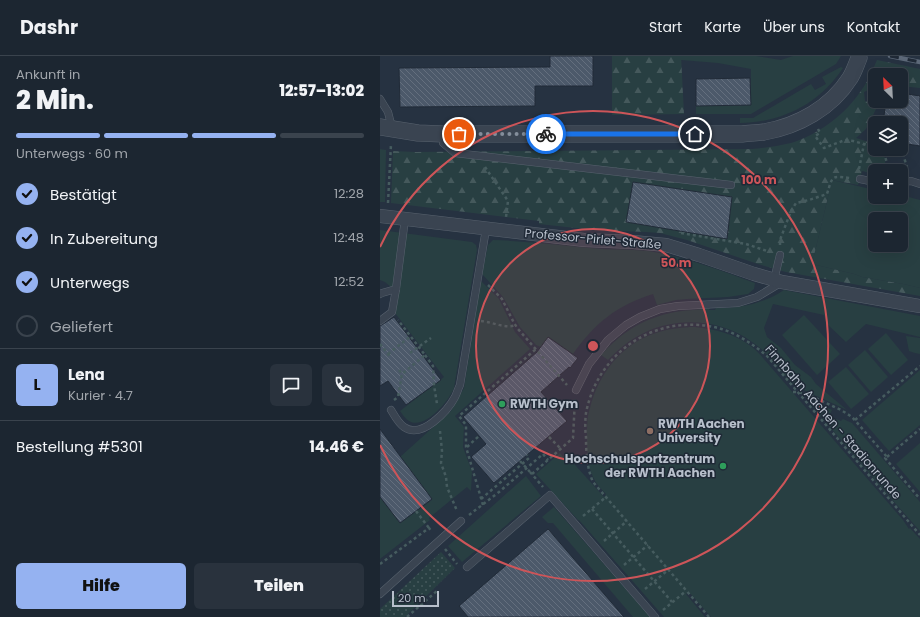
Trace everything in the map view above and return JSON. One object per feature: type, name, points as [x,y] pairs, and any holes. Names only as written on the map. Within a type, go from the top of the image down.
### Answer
[{"type":"street","points":[[386,128],[418,133],[443,134],[742,134],[763,132],[796,123],[823,108],[850,78],[859,58]]},
{"type":"street","name":"Professor-Pirlet-Straße","points":[[380,216],[584,240],[666,245],[778,281],[920,306]]},
{"type":"lane","points":[[380,99],[388,112],[386,128]]},
{"type":"lane","points":[[443,134],[443,143],[455,153],[731,185]]},
{"type":"lane","points":[[860,180],[868,181]]},
{"type":"lane","points":[[908,181],[920,184]]},
{"type":"lane","points":[[380,321],[392,312],[405,219]]},
{"type":"lane","points":[[391,410],[403,427],[411,430],[419,430],[438,418],[455,396],[460,385],[486,229]]},
{"type":"lane","points":[[576,392],[589,364],[608,340],[626,325],[640,317],[660,309],[678,306],[738,302],[757,297],[778,281],[780,255]]},
{"type":"lane","points":[[380,294],[396,289]]},
{"type":"lane","points":[[467,567],[550,495],[658,615]]},
{"type":"lane","points":[[380,594],[461,521]]},
{"type":"path","points":[[818,133],[814,136],[824,148],[845,140],[868,145]]},
{"type":"path","points":[[859,171],[864,144]]},
{"type":"path","points":[[388,201],[391,145]]},
{"type":"path","points":[[477,156],[508,200]]},
{"type":"path","points":[[678,233],[746,244],[780,255],[780,240],[791,211],[796,203],[827,194],[831,180],[835,177],[860,180]]},
{"type":"path","points":[[479,273],[487,284],[502,299],[516,325],[576,392],[573,438],[531,473]]},
{"type":"path","points":[[392,312],[433,366],[442,451],[441,463],[446,477],[447,487],[461,521],[483,505],[543,454],[548,460]]},
{"type":"path","points":[[471,321],[487,321],[501,325],[516,325]]},
{"type":"path","name":"Finnbahn Aachen - Stadionrunde","points":[[709,617],[606,497],[594,482],[589,471],[585,427],[588,404],[596,384],[609,363],[620,351],[642,336],[660,329],[677,325],[710,326],[744,339],[755,346],[767,356],[795,392],[920,535]]},
{"type":"path","points":[[388,354],[411,336]]},
{"type":"path","points":[[410,353],[431,338]]},
{"type":"path","points":[[380,344],[391,358]]},
{"type":"path","points":[[483,505],[466,447],[466,425],[459,416],[536,349]]},
{"type":"path","points":[[391,410],[391,402],[398,397],[402,374],[425,355]]},
{"type":"path","points":[[855,420],[920,366]]},
{"type":"path","points":[[399,370],[402,374]]},
{"type":"path","points":[[795,392],[807,394],[841,410],[855,420],[887,457],[885,458],[920,499]]},
{"type":"path","points":[[887,457],[920,428]]},
{"type":"path","points":[[466,447],[479,436]]},
{"type":"path","points":[[549,437],[560,449]]},
{"type":"path","points":[[527,455],[532,463]]},
{"type":"path","points":[[481,499],[529,458]]},
{"type":"path","points":[[520,461],[550,495]]},
{"type":"path","points":[[579,520],[606,497]]},
{"type":"path","points":[[592,509],[672,602]]},
{"type":"path","points":[[416,512],[439,541]]},
{"type":"path","points":[[600,544],[627,521]]},
{"type":"path","points":[[380,564],[429,528]]},
{"type":"path","points":[[621,568],[648,545]]},
{"type":"path","points":[[444,549],[458,566]]},
{"type":"path","points":[[642,592],[668,570]]},
{"type":"path","points":[[407,617],[438,590]]},
{"type":"path","points":[[658,615],[686,591]]},
{"type":"green space","points":[[612,56],[681,56],[684,114],[612,115]]},
{"type":"green space","points":[[681,56],[756,56],[781,60],[793,56],[841,56],[836,64],[751,114],[696,114],[696,106],[751,105],[751,69],[718,63],[681,60]]},
{"type":"green space","points":[[877,60],[920,69],[920,88],[908,87],[908,68],[874,68]]},
{"type":"green space","points":[[841,67],[843,68],[823,92],[799,109],[771,119],[740,123],[740,118],[753,118],[811,84],[815,90],[826,84],[822,77]]},
{"type":"green space","points":[[868,80],[868,90],[864,92],[865,101],[868,102],[868,108],[876,108],[872,116],[868,116],[868,125],[866,129],[856,138],[868,142],[868,156],[884,156],[885,164],[868,164],[868,172],[862,171],[858,185],[832,180],[812,264],[862,277],[920,288],[920,296],[786,272],[687,240],[660,233],[594,230],[539,224],[539,221],[391,203],[393,151],[752,149],[772,147],[801,140],[819,130],[837,118],[852,103]]},
{"type":"green space","points":[[380,149],[386,150],[385,202],[380,202]]},
{"type":"green space","points":[[832,180],[868,188],[868,204],[908,204],[908,197],[920,200],[920,288],[862,277],[812,264]]},
{"type":"green space","points":[[380,230],[472,242],[476,245],[477,250],[454,388],[447,400],[436,412],[430,417],[417,423],[408,420],[400,411],[444,377],[392,309],[391,287],[380,280]]},
{"type":"green space","points":[[493,240],[654,252],[692,261],[755,283],[754,289],[748,294],[728,297],[676,300],[657,305],[653,294],[628,304],[607,317],[590,333],[573,354],[549,337],[541,347],[536,345],[520,327],[503,297],[482,274],[488,245]]},
{"type":"green space","points":[[481,281],[499,299],[515,332],[530,349],[455,416],[464,427],[463,447],[472,472],[471,491],[467,487],[429,518],[430,520],[380,559],[380,497],[400,523],[432,500],[400,457],[451,411],[464,388]]},
{"type":"green space","points":[[784,290],[920,316],[920,337],[866,324],[846,342],[826,323],[824,315],[773,304],[764,328],[767,337],[781,348],[795,365],[811,377],[816,384],[847,410],[792,384],[768,356],[756,345],[740,334],[713,325],[698,323],[669,324],[637,336],[608,360],[601,355],[626,332],[653,318],[679,311],[710,308],[709,310],[715,310],[716,308],[743,306],[760,302],[777,295]]},
{"type":"green space","points":[[804,315],[840,354],[817,375],[782,335]]},
{"type":"green space","name":"Hochschulsportzentrum der RWTH Aachen","points":[[695,327],[710,329],[732,335],[746,342],[761,355],[903,520],[909,529],[910,528],[920,539],[920,617],[711,617],[689,592],[686,594],[705,617],[664,617],[579,520],[536,474],[560,453],[564,458],[567,456],[604,497],[606,494],[594,480],[591,472],[587,451],[588,414],[599,384],[612,363],[641,339],[668,330]]},
{"type":"green space","points":[[886,333],[908,360],[891,375],[868,349]]},
{"type":"green space","points":[[906,336],[920,338],[920,354],[909,351]]},
{"type":"green space","points":[[865,350],[888,377],[871,392],[848,365]]},
{"type":"green space","points":[[846,367],[869,394],[851,409],[828,382]]},
{"type":"green space","points":[[920,370],[920,425],[889,451],[862,420]]},
{"type":"green space","points":[[807,398],[832,410],[829,416],[841,421],[843,419],[852,423],[920,502],[920,531],[806,399]]},
{"type":"green space","points":[[920,443],[920,492],[896,464]]},
{"type":"green space","points":[[526,476],[541,496],[462,562],[448,546]]},
{"type":"green space","points":[[554,507],[650,617],[633,617],[553,523],[548,523],[542,517]]},
{"type":"green space","points":[[441,552],[455,568],[405,617],[380,617],[380,609]]},
{"type":"building","points":[[550,56],[593,56],[593,86],[535,86],[535,106],[400,107],[399,68],[550,67]]},
{"type":"building","points":[[750,78],[751,105],[696,106],[696,79]]},
{"type":"building","points":[[908,94],[920,96],[920,146],[908,144],[908,116],[884,116],[885,108],[908,108]]},
{"type":"building","points":[[633,182],[732,197],[727,239],[626,222]]},
{"type":"building","points":[[394,317],[441,380],[406,405],[388,381],[380,386],[380,326]]},
{"type":"building","points":[[548,337],[578,358],[570,368],[569,367],[541,392],[567,421],[494,483],[471,457],[486,444],[463,417],[537,352]]},
{"type":"building","points":[[380,429],[432,499],[400,523],[380,497]]},
{"type":"building","points":[[548,529],[624,617],[468,617],[459,606]]},
{"type":"railway","points":[[890,56],[920,62]]},
{"type":"way so far","points":[[459,134],[546,134]]},
{"type":"place","name":"RWTH Gym","points":[[502,404]]},
{"type":"place","name":"RWTH Aachen University","points":[[650,431]]},
{"type":"place","name":"Hochschulsportzentrum der RWTH Aachen","points":[[723,466]]},
{"type":"route","points":[[546,134],[695,134]]}]
